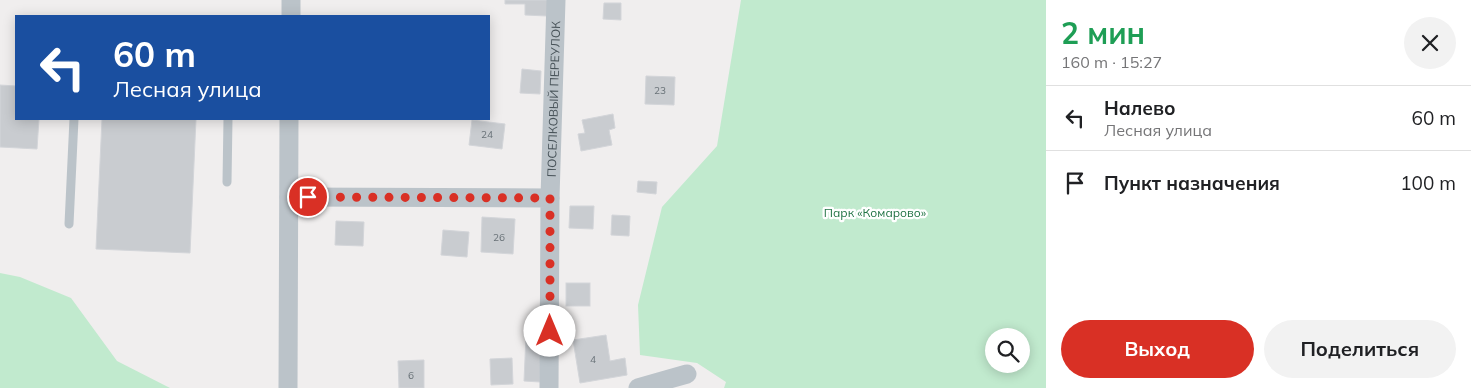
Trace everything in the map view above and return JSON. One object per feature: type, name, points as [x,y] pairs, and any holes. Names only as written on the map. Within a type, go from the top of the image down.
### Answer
[{"type":"street","points":[[291,0],[291,15]]},
{"type":"street","name":"ПОСЕЛКОВЫЙ ПЕРЕУЛОК","points":[[549,388],[550,198],[556,0]]},
{"type":"street","points":[[288,388],[289,120]]},
{"type":"street","points":[[289,197],[550,198]]},
{"type":"street","points":[[638,388],[688,374]]},
{"type":"lane","points":[[69,224],[74,120]]},
{"type":"lane","points":[[227,182],[228,120]]},
{"type":"green space","name":"Парк «Комарово»","points":[[741,0],[1046,0],[1046,388],[724,388],[726,382],[697,363],[640,355],[638,305],[662,207],[717,146]]},
{"type":"green space","points":[[0,273],[20,277],[71,298],[117,361],[170,388],[0,388]]},
{"type":"building","points":[[505,0],[548,0],[547,16],[525,15],[525,4],[505,4]]},
{"type":"building","points":[[604,3],[621,3],[621,20],[603,19]]},
{"type":"building","points":[[522,69],[541,71],[540,94],[520,93]]},
{"type":"building","points":[[646,76],[675,77],[674,105],[645,104]]},
{"type":"building","points":[[0,85],[15,86],[15,120],[39,120],[37,149],[0,147]]},
{"type":"building","points":[[613,114],[615,128],[609,130],[612,145],[581,151],[578,134],[585,133],[582,120]]},
{"type":"building","points":[[102,120],[196,120],[190,253],[96,249]]},
{"type":"building","points":[[472,120],[505,124],[502,149],[469,145]]},
{"type":"building","points":[[638,181],[657,182],[656,194],[637,192]]},
{"type":"building","points":[[570,206],[594,206],[593,229],[569,228]]},
{"type":"building","points":[[612,215],[630,216],[629,236],[611,235]]},
{"type":"building","points":[[482,217],[515,219],[513,254],[481,252]]},
{"type":"building","points":[[336,221],[364,222],[363,246],[335,245]]},
{"type":"building","points":[[443,230],[469,232],[467,257],[441,255]]},
{"type":"building","points":[[566,283],[590,283],[590,306],[566,306]]},
{"type":"building","points":[[606,335],[610,361],[625,358],[627,375],[580,383],[573,340]]},
{"type":"building","points":[[526,336],[541,336],[540,382],[524,381]]},
{"type":"building","points":[[512,358],[513,384],[491,385],[490,359]]},
{"type":"building","points":[[424,360],[424,388],[399,388],[398,361]]},
{"type":"route","points":[[308,197],[550,198],[550,331]]}]
